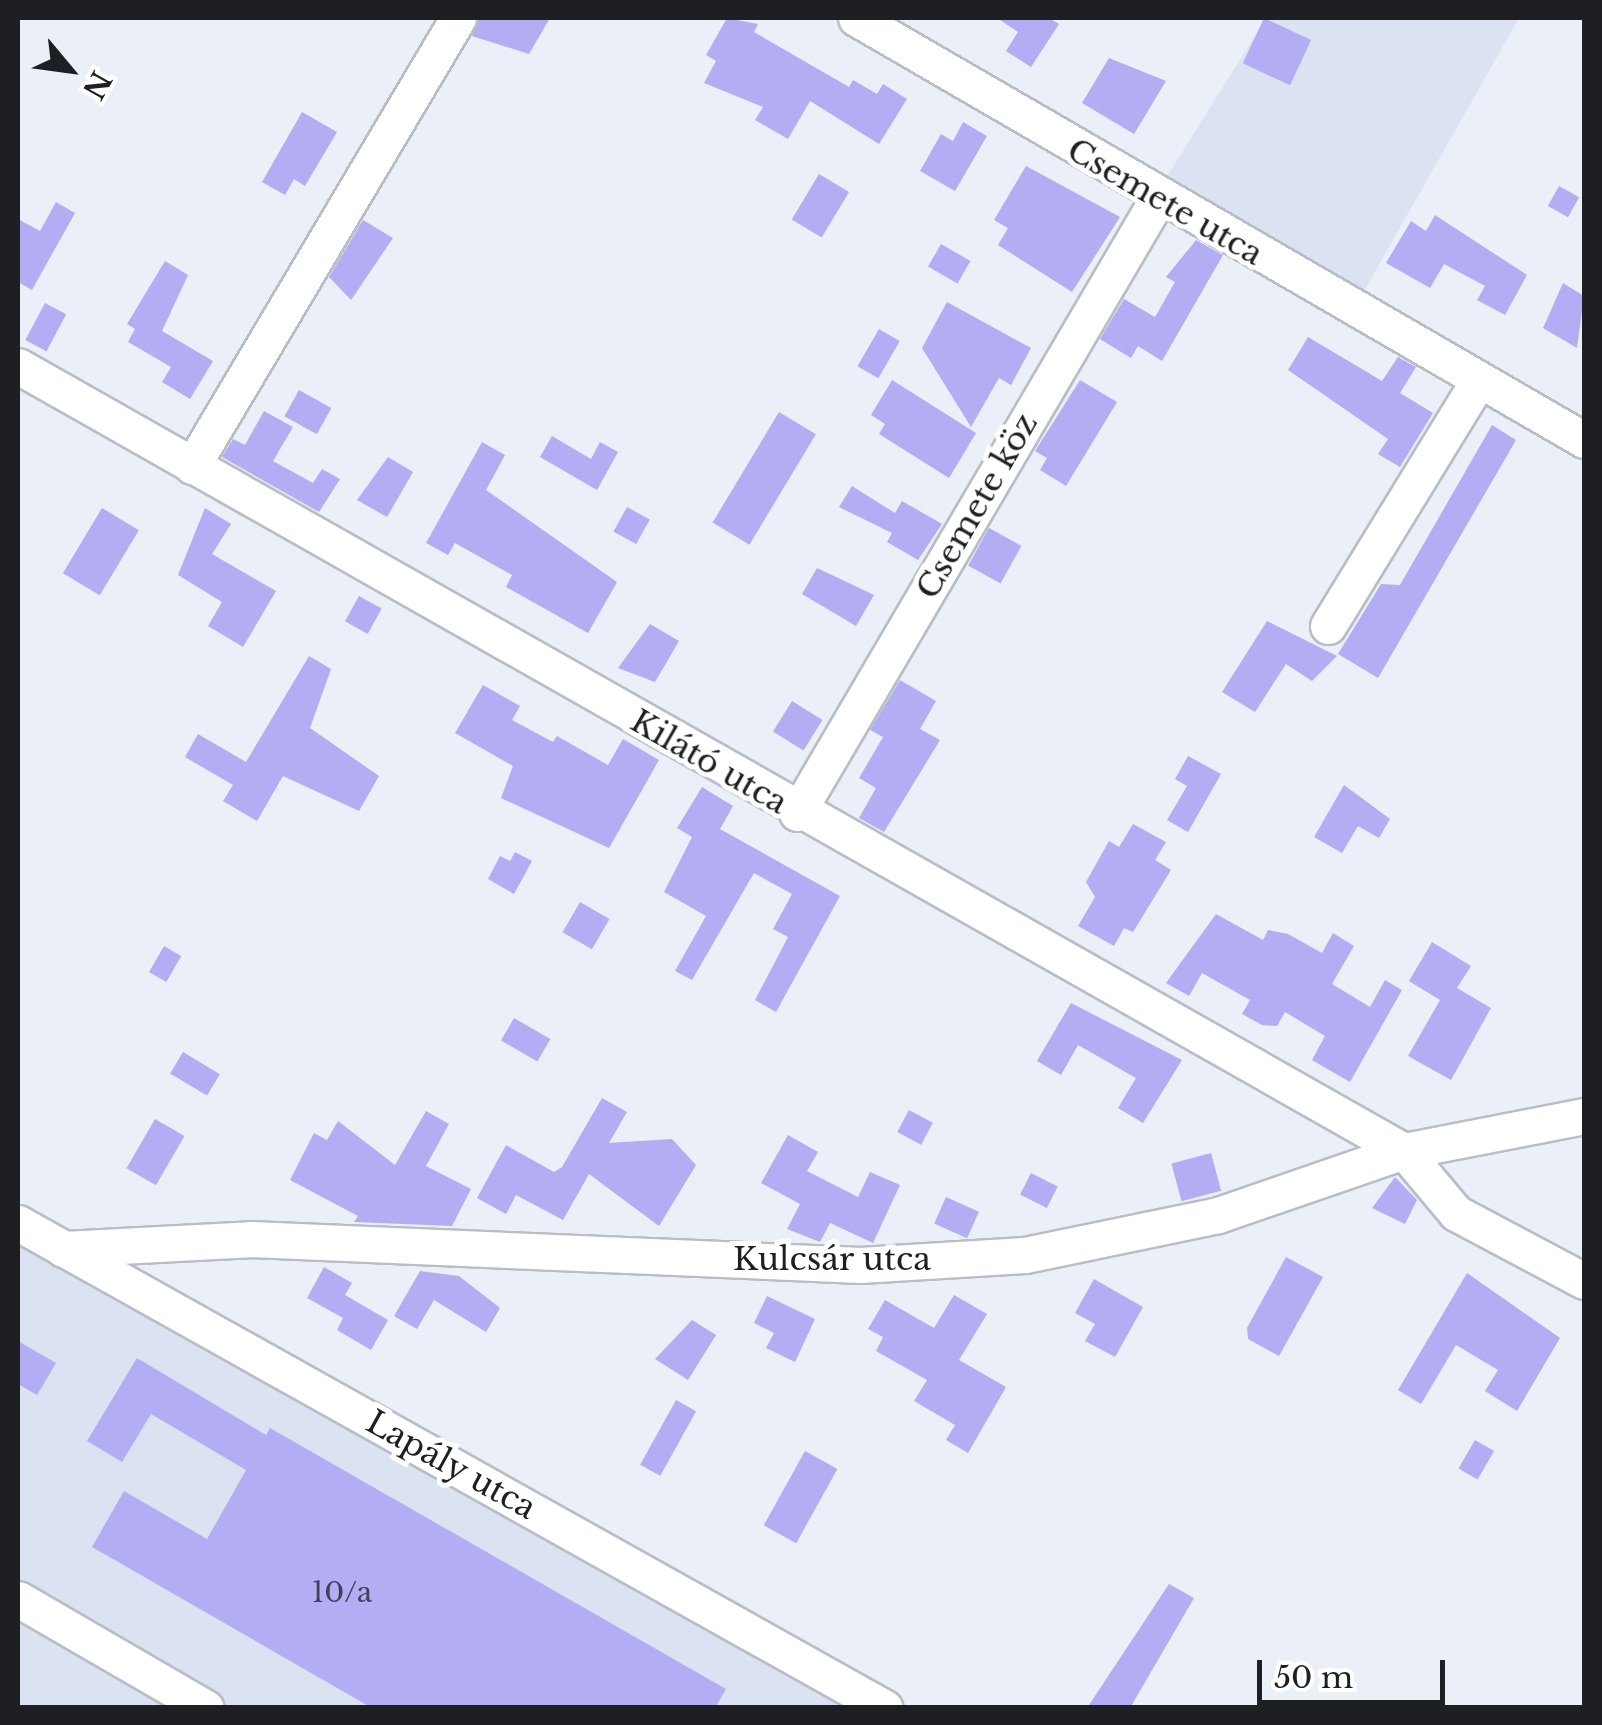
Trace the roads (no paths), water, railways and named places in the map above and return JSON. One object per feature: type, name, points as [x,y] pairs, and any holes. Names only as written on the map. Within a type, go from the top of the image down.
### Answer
[{"type":"street","points":[[192,466],[458,18]]},
{"type":"street","name":"Csemete utca","points":[[856,18],[1157,200],[1584,440]]},
{"type":"street","name":"Csemete köz","points":[[798,812],[1157,200]]},
{"type":"street","name":"Kilátó utca","points":[[18,366],[798,812],[1404,1151]]},
{"type":"street","points":[[1328,626],[1478,381]]},
{"type":"street","name":"Kulcsár utca","points":[[64,1248],[251,1240],[860,1265],[1025,1255],[1218,1214],[1404,1151],[1584,1116]]},
{"type":"street","points":[[1404,1151],[1456,1213],[1584,1280]]},
{"type":"street","name":"Lapály utca","points":[[18,1223],[885,1708]]},
{"type":"street","points":[[18,1599],[206,1708]]}]
